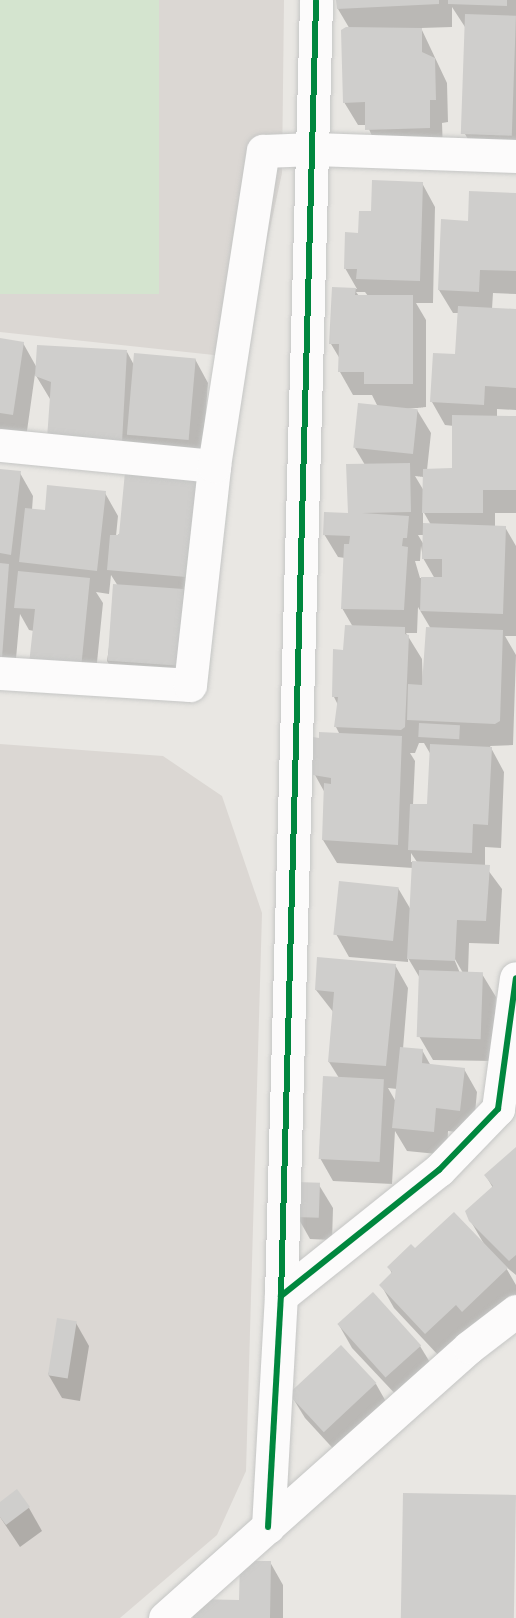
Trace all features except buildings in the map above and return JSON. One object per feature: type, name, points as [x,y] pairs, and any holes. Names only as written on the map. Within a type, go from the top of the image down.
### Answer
[{"type":"street","points":[[268,1527],[281,1296],[314,148],[316,0]]},
{"type":"street","points":[[0,673],[190,685],[214,466],[263,151],[314,148],[516,156]]},
{"type":"street","points":[[0,445],[214,466]]},
{"type":"street","points":[[281,1296],[439,1170],[498,1109],[516,978]]},
{"type":"street","points":[[165,1618],[469,1347],[516,1311]]},
{"type":"shaded area","points":[[0,0],[284,0],[282,173],[242,358],[0,332]]},
{"type":"shaded area","points":[[0,744],[163,756],[222,796],[262,913],[246,1471],[217,1535],[120,1618],[0,1618]]},
{"type":"green space","points":[[0,0],[159,0],[159,294],[0,294]]},
{"type":"cycle path","points":[[281,1296],[316,0]]},
{"type":"cycle path","points":[[268,1527],[281,1296],[439,1170],[498,1109],[516,978]]}]
